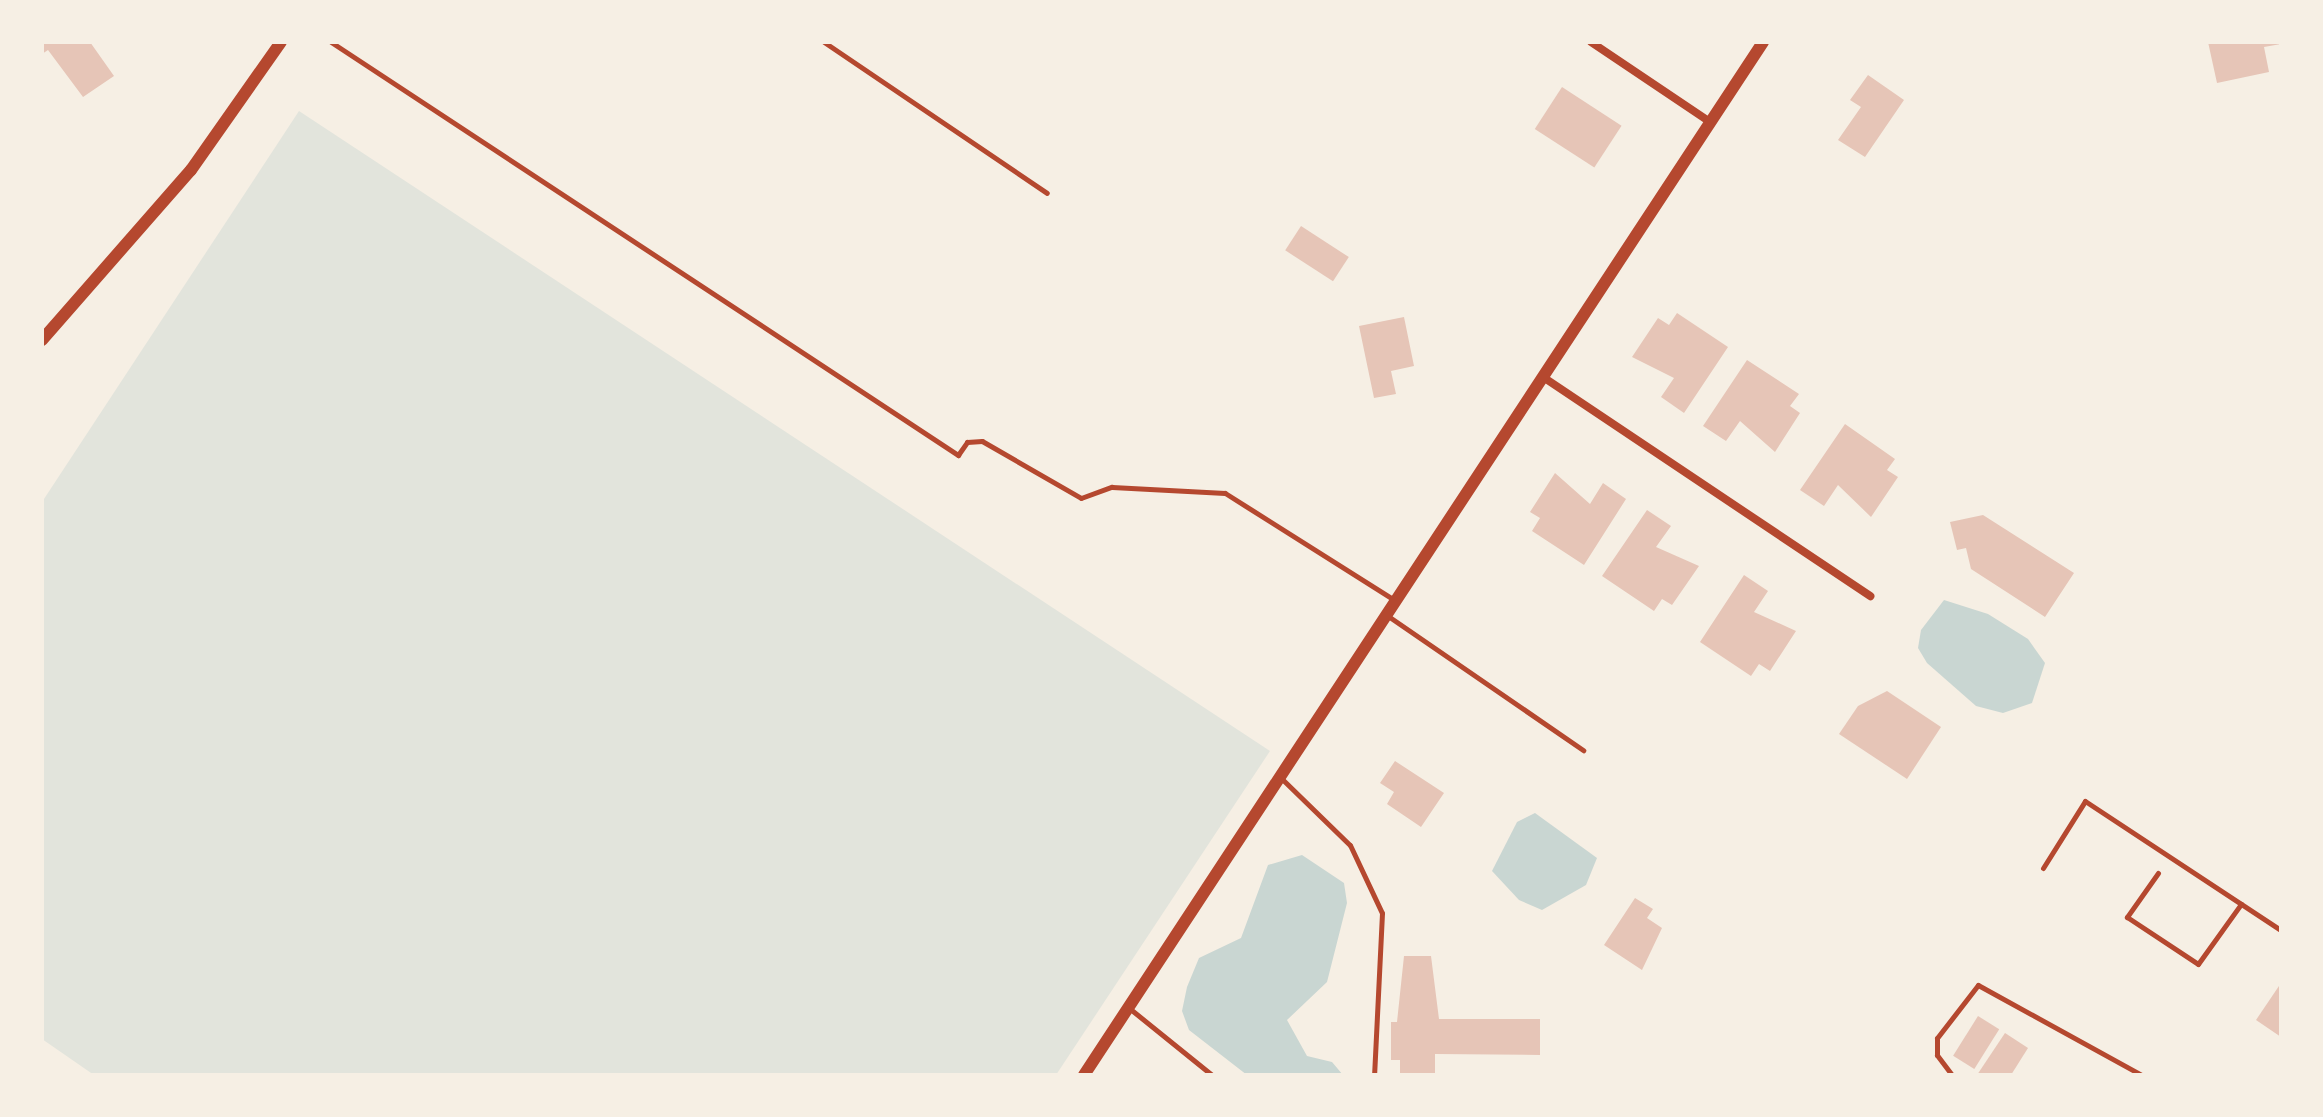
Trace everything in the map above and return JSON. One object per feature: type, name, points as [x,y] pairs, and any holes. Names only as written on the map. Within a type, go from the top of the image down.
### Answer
[{"type":"street","points":[[42,340],[191,170],[281,42]]},
{"type":"street","points":[[1591,42],[1710,122]]},
{"type":"street","points":[[1084,1075],[1763,42]]},
{"type":"street","points":[[1543,377],[1870,596]]},
{"type":"lane","points":[[331,42],[958,455],[967,442],[982,441],[1081,498],[1112,487],[1225,493],[1396,602]]},
{"type":"lane","points":[[824,42],[1047,193]]},
{"type":"lane","points":[[1387,615],[1583,750]]},
{"type":"lane","points":[[1281,778],[1350,845],[1382,913],[1374,1075]]},
{"type":"lane","points":[[2043,868],[2085,801],[2281,930]]},
{"type":"lane","points":[[2158,873],[2127,917],[2198,964],[2241,904]]},
{"type":"lane","points":[[1952,1075],[1937,1055],[1937,1038],[1969,987],[1978,985],[2142,1075]]},
{"type":"lane","points":[[1128,1008],[1212,1075]]},
{"type":"shaded area","points":[[299,111],[1270,751],[1056,1075],[94,1075],[42,1039],[42,502]]},
{"type":"shaded area","points":[[1944,600],[1988,614],[2028,639],[2045,663],[2032,703],[2003,713],[1976,706],[1927,663],[1918,648],[1921,630]]},
{"type":"shaded area","points":[[1535,813],[1597,858],[1586,885],[1542,910],[1519,900],[1492,871],[1517,822]]},
{"type":"shaded area","points":[[1302,855],[1344,883],[1347,903],[1327,982],[1287,1020],[1307,1056],[1332,1062],[1343,1075],[1247,1075],[1189,1030],[1182,1011],[1187,987],[1199,958],[1241,938],[1268,865]]},
{"type":"building","points":[[42,42],[90,42],[114,76],[83,97],[48,50],[42,54]]},
{"type":"building","points":[[2208,42],[2281,44],[2264,47],[2269,72],[2217,83]]},
{"type":"building","points":[[1868,75],[1904,100],[1865,157],[1838,140],[1861,107],[1850,100]]},
{"type":"building","points":[[1562,87],[1622,126],[1594,168],[1535,129]]},
{"type":"building","points":[[1301,226],[1349,257],[1333,281],[1285,250]]},
{"type":"building","points":[[1677,313],[1728,347],[1684,413],[1661,397],[1674,378],[1632,357],[1658,318],[1669,325]]},
{"type":"building","points":[[1404,317],[1414,366],[1391,371],[1396,394],[1374,398],[1359,326]]},
{"type":"building","points":[[1747,360],[1799,394],[1790,406],[1800,413],[1775,452],[1740,421],[1726,441],[1703,426]]},
{"type":"building","points":[[1845,424],[1895,459],[1887,470],[1898,477],[1871,517],[1838,485],[1824,506],[1800,490]]},
{"type":"building","points":[[1555,473],[1590,504],[1603,483],[1626,499],[1584,565],[1532,531],[1540,518],[1530,512]]},
{"type":"building","points":[[1647,510],[1671,526],[1656,547],[1699,566],[1672,605],[1662,599],[1654,611],[1602,576]]},
{"type":"building","points":[[1983,515],[2074,573],[2045,617],[1971,569],[1966,548],[1957,550],[1950,522]]},
{"type":"building","points":[[1744,575],[1768,591],[1754,612],[1796,631],[1770,671],[1759,664],[1751,676],[1700,642]]},
{"type":"building","points":[[1887,691],[1941,727],[1907,779],[1839,734],[1858,706]]},
{"type":"building","points":[[1395,761],[1444,793],[1421,827],[1387,804],[1394,792],[1380,783]]},
{"type":"building","points":[[1635,898],[1653,909],[1647,918],[1662,928],[1642,970],[1604,945]]},
{"type":"building","points":[[1404,956],[1431,956],[1439,1019],[1540,1019],[1540,1055],[1435,1054],[1435,1075],[1400,1075],[1400,1060],[1391,1060],[1391,1022],[1397,1022]]},
{"type":"building","points":[[2281,983],[2281,1037],[2256,1020]]},
{"type":"building","points":[[1978,1016],[1999,1029],[1974,1069],[1953,1056]]},
{"type":"building","points":[[2005,1033],[2028,1048],[2011,1075],[1977,1075]]}]
